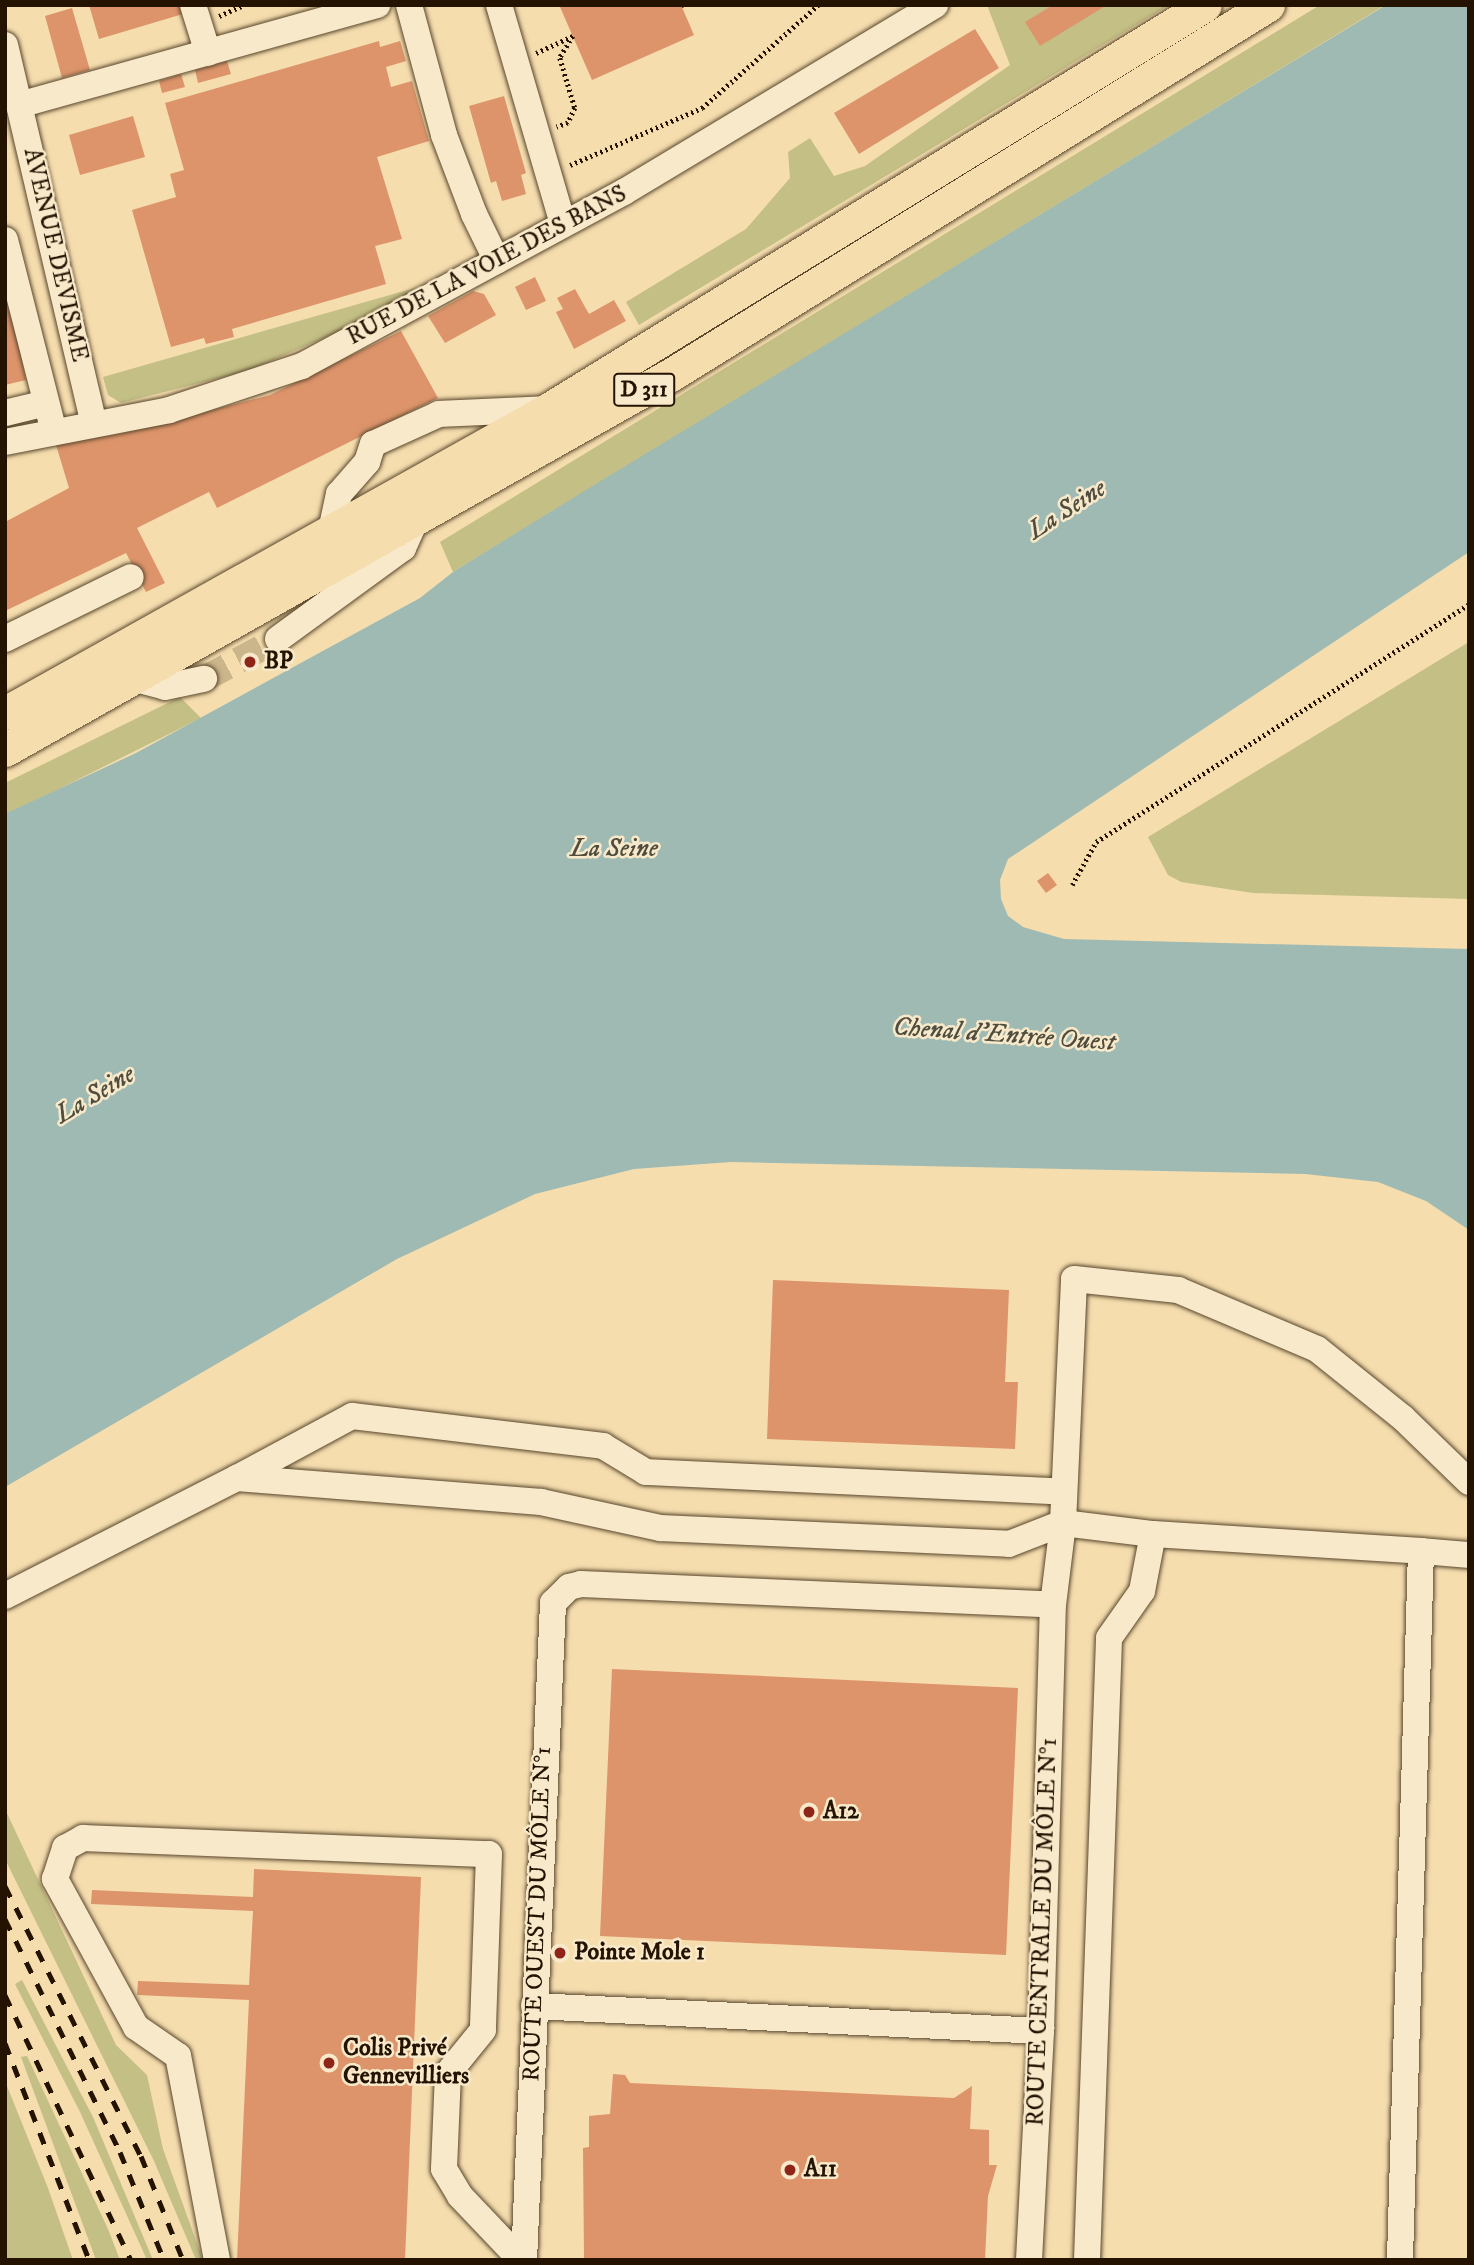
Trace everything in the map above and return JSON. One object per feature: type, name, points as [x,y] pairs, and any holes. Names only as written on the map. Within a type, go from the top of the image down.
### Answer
[{"type":"main road","name":"D 311","points":[[5,713],[549,409],[1205,5]]},
{"type":"main road","name":"D 311","points":[[5,750],[672,374],[1268,5]]},
{"type":"street","points":[[193,5],[208,53]]},
{"type":"street","points":[[19,105],[377,5]]},
{"type":"street","points":[[409,5],[444,135],[474,214],[497,261]]},
{"type":"street","points":[[499,5],[564,224]]},
{"type":"street","name":"RUE DE LA VOIE DES BANS","points":[[5,442],[181,406],[302,366],[564,224],[934,5]]},
{"type":"street","name":"AVENUE DEVISME","points":[[5,45],[94,424]]},
{"type":"street","points":[[5,240],[54,432]]},
{"type":"street","points":[[5,413],[46,403]]},
{"type":"street","points":[[331,531],[339,494],[367,461],[373,444],[439,414],[549,409]]},
{"type":"street","points":[[278,639],[403,548],[415,521]]},
{"type":"street","points":[[5,639],[131,578]]},
{"type":"street","points":[[132,678],[165,687],[204,679]]},
{"type":"street","name":"ROUTE CENTRALE DU MÔLE N°1","points":[[1030,2260],[1041,2031],[1053,1605],[1063,1523],[1074,1279],[1178,1290],[1317,1349],[1403,1418],[1469,1482]]},
{"type":"street","points":[[5,1596],[352,1416],[603,1446],[646,1472],[1064,1492]]},
{"type":"street","points":[[237,1478],[541,1503],[660,1528],[1009,1544],[1063,1523],[1153,1534],[1469,1555]]},
{"type":"street","points":[[1087,2260],[1110,1638],[1142,1591],[1153,1534]]},
{"type":"street","points":[[1399,2260],[1421,1551]]},
{"type":"street","name":"ROUTE OUEST DU MÔLE N°1","points":[[522,2260],[551,1610],[561,1594],[581,1584],[1053,1605]]},
{"type":"street","points":[[217,2260],[178,2056],[136,2026],[55,1879],[65,1849],[83,1838],[489,1854],[483,2029],[448,2073],[444,2169],[460,2196],[522,2260]]},
{"type":"street","points":[[534,2006],[1041,2031]]},
{"type":"path","points":[[562,154],[566,167],[702,108],[818,5]]},
{"type":"path","points":[[534,54],[573,36],[561,58],[575,108],[568,123],[555,128]]},
{"type":"path","points":[[530,42],[537,66]]},
{"type":"path","points":[[551,116],[559,141]]},
{"type":"path","points":[[1072,885],[1096,842],[1469,604]]},
{"type":"shaded area","points":[[987,5],[1169,5],[639,325],[626,302],[746,229],[790,178],[788,152],[810,138],[834,176],[865,166],[1010,65]]},
{"type":"shaded area","points":[[1320,5],[1385,5],[453,572],[440,542]]},
{"type":"shaded area","points":[[425,285],[368,319],[247,371],[121,403],[108,395],[103,377]]},
{"type":"shaded area","points":[[1469,642],[1469,899],[1253,893],[1181,882],[1168,875],[1148,837]]},
{"type":"shaded area","points":[[180,697],[201,718],[5,816],[5,783]]},
{"type":"shaded area","points":[[5,1809],[116,2045],[147,2075],[163,2149],[203,2260],[196,2260],[154,2161],[5,1859]]},
{"type":"shaded area","points":[[22,1980],[93,2117],[153,2260],[147,2260],[80,2112],[15,1984]]},
{"type":"shaded area","points":[[27,2056],[120,2260],[96,2260],[21,2057]]},
{"type":"shaded area","points":[[5,2081],[48,2188],[73,2260],[5,2260]]},
{"type":"water","name":"La Seine","points":[[1386,5],[1469,5],[1469,552],[1008,859],[1000,880],[1001,899],[1008,916],[1023,927],[1064,939],[1469,949],[1469,1230],[1426,1201],[1378,1182],[1305,1174],[731,1162],[634,1169],[535,1194],[397,1259],[5,1487],[5,814],[136,753],[420,598],[453,572],[599,482]]},
{"type":"building","points":[[89,5],[181,5],[183,14],[99,39]]},
{"type":"building","points":[[681,5],[694,35],[592,80],[560,7]]},
{"type":"building","points":[[1053,5],[1107,5],[1040,46],[1025,22]]},
{"type":"building","points":[[72,8],[90,70],[62,78],[45,16]]},
{"type":"building","points":[[975,29],[999,68],[859,154],[834,113]]},
{"type":"building","points":[[379,41],[380,47],[400,41],[406,61],[386,67],[391,87],[412,81],[429,141],[377,157],[402,239],[375,246],[386,284],[232,329],[234,337],[206,344],[204,338],[171,347],[132,210],[176,197],[170,174],[184,170],[165,103]]},
{"type":"building","points":[[227,61],[231,74],[198,83],[195,70]]},
{"type":"building","points":[[181,74],[185,87],[162,93],[159,81]]},
{"type":"building","points":[[504,96],[526,173],[521,175],[526,194],[502,201],[496,181],[491,183],[469,106]]},
{"type":"building","points":[[133,116],[145,157],[80,175],[69,135]]},
{"type":"building","points":[[535,277],[546,301],[526,310],[515,287]]},
{"type":"building","points":[[575,289],[589,314],[614,300],[626,321],[574,349],[556,312],[563,309],[557,298]]},
{"type":"building","points":[[473,291],[484,294],[496,315],[445,343],[428,316]]},
{"type":"building","points":[[9,297],[26,380],[5,385],[5,298]]},
{"type":"building","points":[[401,331],[438,398],[217,508],[209,492],[137,528],[165,583],[146,592],[126,553],[5,611],[5,522],[69,488],[56,445],[123,433],[270,395]]},
{"type":"building","points":[[1048,873],[1057,885],[1046,893],[1037,881]]},
{"type":"building","points":[[773,1280],[1009,1290],[1005,1382],[1018,1382],[1015,1449],[767,1439]]},
{"type":"building","name":"A12","points":[[612,1669],[1018,1688],[1006,1955],[600,1936]]},
{"type":"building","name":"Colis Privé Gennevilliers","points":[[254,1869],[421,1877],[405,2260],[237,2260],[249,2000],[137,1995],[138,1981],[249,1985],[253,1911],[91,1904],[92,1890],[253,1897]]},
{"type":"building","name":"A11","points":[[613,2074],[625,2075],[630,2083],[954,2098],[972,2086],[970,2129],[989,2130],[989,2165],[997,2165],[988,2196],[985,2260],[584,2260],[583,2148],[589,2147],[589,2116],[610,2114]]},
{"type":"tunnel","points":[[204,679],[278,639]]},
{"type":"railway","points":[[5,1886],[141,2156],[183,2260]]},
{"type":"railway","points":[[5,1919],[120,2152],[164,2260]]},
{"type":"railway","points":[[5,1995],[131,2260]]},
{"type":"railway","points":[[5,2043],[89,2260]]},
{"type":"place","name":"BP","points":[[250,662]]},
{"type":"place","name":"A12","points":[[809,1812]]},
{"type":"place","name":"Pointe Mole 1","points":[[560,1953]]},
{"type":"place","name":"Colis Privé Gennevilliers","points":[[329,2063]]},
{"type":"place","name":"A11","points":[[790,2170]]},
{"type":"water label","name":"Chenal d'Entrée Ouest","points":[[1004,1035]]}]
